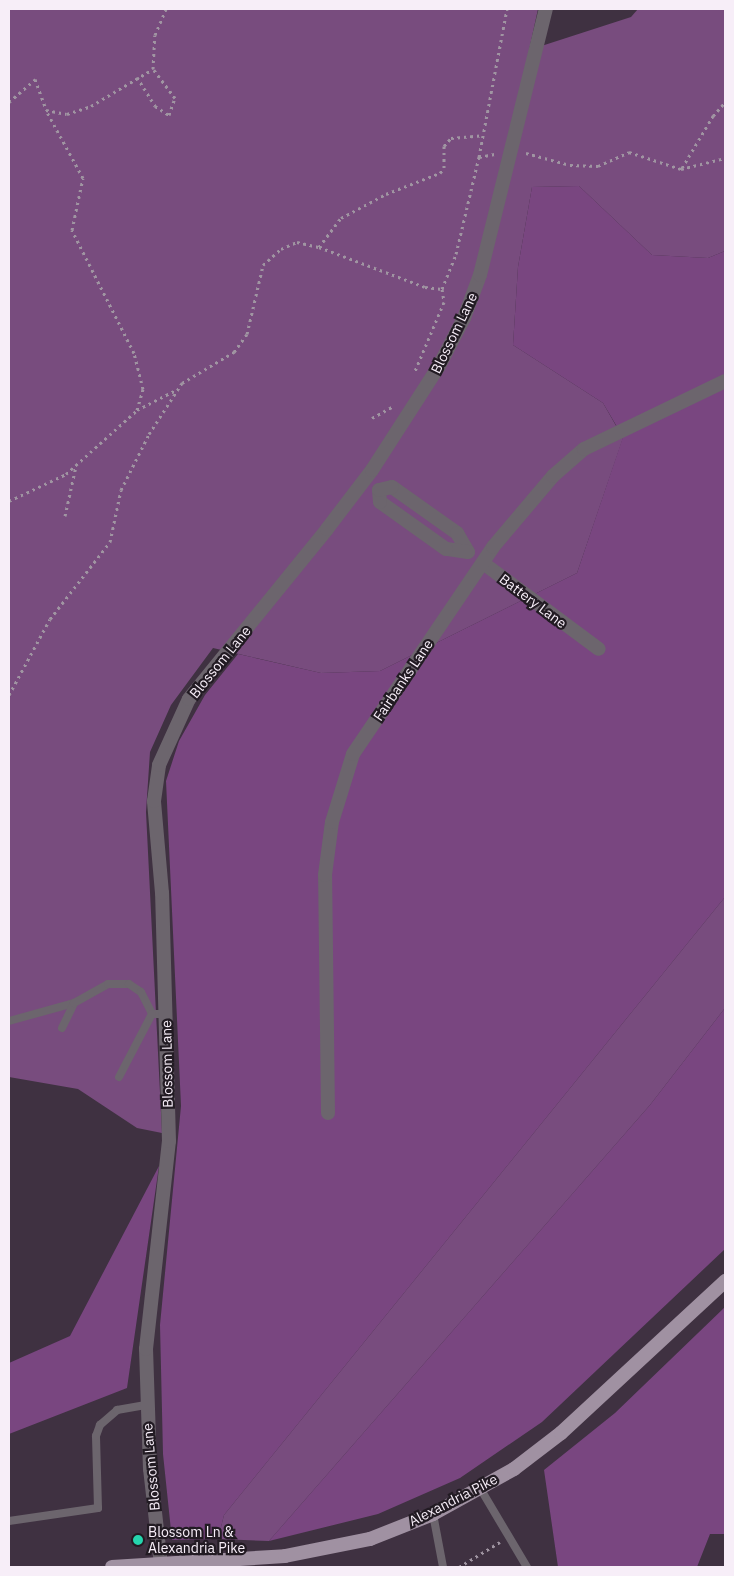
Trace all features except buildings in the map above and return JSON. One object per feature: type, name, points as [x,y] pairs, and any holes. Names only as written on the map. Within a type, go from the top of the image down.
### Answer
[{"type":"main road","name":"Alexandria Pike","points":[[112,1567],[212,1565],[285,1556],[370,1539],[432,1514],[514,1469],[561,1433],[725,1281]]},
{"type":"street","name":"Blossom Lane","points":[[161,1565],[146,1405],[146,1349],[168,1141],[159,1014],[162,893],[154,802],[159,765],[169,739],[189,699],[205,677],[296,570],[366,478],[439,366],[464,318],[480,275],[513,151],[546,9]]},
{"type":"street","name":"Fairbanks Lane","points":[[328,1113],[325,875],[332,822],[353,754],[483,563],[553,476],[584,449],[725,381]]},
{"type":"street","name":"Battery Lane","points":[[392,487],[457,533],[468,552],[446,549],[380,502],[379,490],[392,487]]},
{"type":"street","name":"Battery Lane","points":[[483,563],[599,649]]},
{"type":"lane","name":"Battery Lane","points":[[366,478],[379,490]]},
{"type":"lane","name":"Battery Lane","points":[[468,552],[483,563]]},
{"type":"lane","points":[[9,1020],[74,1003],[108,984],[129,984],[141,992],[159,1014],[119,1077]]},
{"type":"lane","points":[[62,1028],[74,1003]]},
{"type":"lane","points":[[9,1521],[98,1508],[96,1436],[100,1425],[116,1410],[146,1405]]},
{"type":"lane","points":[[480,1488],[527,1567]]},
{"type":"lane","points":[[432,1514],[443,1567]]},
{"type":"path","points":[[137,77],[155,106],[169,115],[175,98],[153,69],[155,35],[166,9]]},
{"type":"path","points":[[411,380],[444,302],[442,289],[456,254],[479,156],[507,9]]},
{"type":"path","points":[[46,110],[67,114],[91,106],[153,69]]},
{"type":"path","points":[[9,102],[35,79],[46,110],[83,178],[72,230],[134,353],[143,389],[136,410]]},
{"type":"path","points":[[681,168],[713,116],[725,102]]},
{"type":"path","points":[[319,247],[341,218],[386,194],[440,173],[444,168],[444,146],[451,138],[483,135]]},
{"type":"path","points":[[479,156],[513,151],[538,155],[570,165],[598,166],[630,152],[681,168],[725,158]]},
{"type":"path","points":[[9,695],[50,618],[110,542],[121,490],[149,434],[178,389],[182,383],[234,352],[247,334],[263,265],[281,249],[297,242],[319,247],[425,287],[442,289]]},
{"type":"path","points":[[9,501],[66,474],[136,410],[178,389]]},
{"type":"path","points":[[372,418],[398,400]]},
{"type":"path","points":[[65,516],[76,466]]},
{"type":"path","points":[[459,1567],[509,1536]]},
{"type":"shaded area","points":[[9,9],[538,9],[529,50],[631,17],[638,9],[725,9],[725,251],[708,258],[652,255],[579,186],[532,187],[518,267],[513,345],[603,403],[623,438],[577,573],[380,671],[321,673],[213,648],[171,705],[150,752],[146,812],[162,1133],[137,1128],[78,1089],[9,1077]]},
{"type":"shaded area","points":[[579,186],[652,255],[708,258],[725,251],[725,897],[224,1515],[218,1539],[172,1540],[163,1454],[160,1325],[181,1106],[166,781],[179,741],[205,695],[238,654],[321,673],[380,671],[577,573],[623,437],[603,403],[513,345],[518,267],[532,187]]},
{"type":"shaded area","points":[[725,897],[725,1008],[650,1105],[269,1541],[218,1539],[224,1515]]},
{"type":"shaded area","points":[[725,1008],[725,1249],[542,1422],[460,1478],[378,1514],[269,1541],[650,1105]]},
{"type":"shaded area","points":[[159,1166],[127,1388],[9,1434],[9,1363],[70,1336]]},
{"type":"shaded area","points":[[725,1307],[725,1534],[710,1534],[697,1567],[558,1567],[544,1470],[615,1413]]},
{"type":"place","name":"Blossom Ln & Alexandria Pike","points":[[138,1540]]}]
